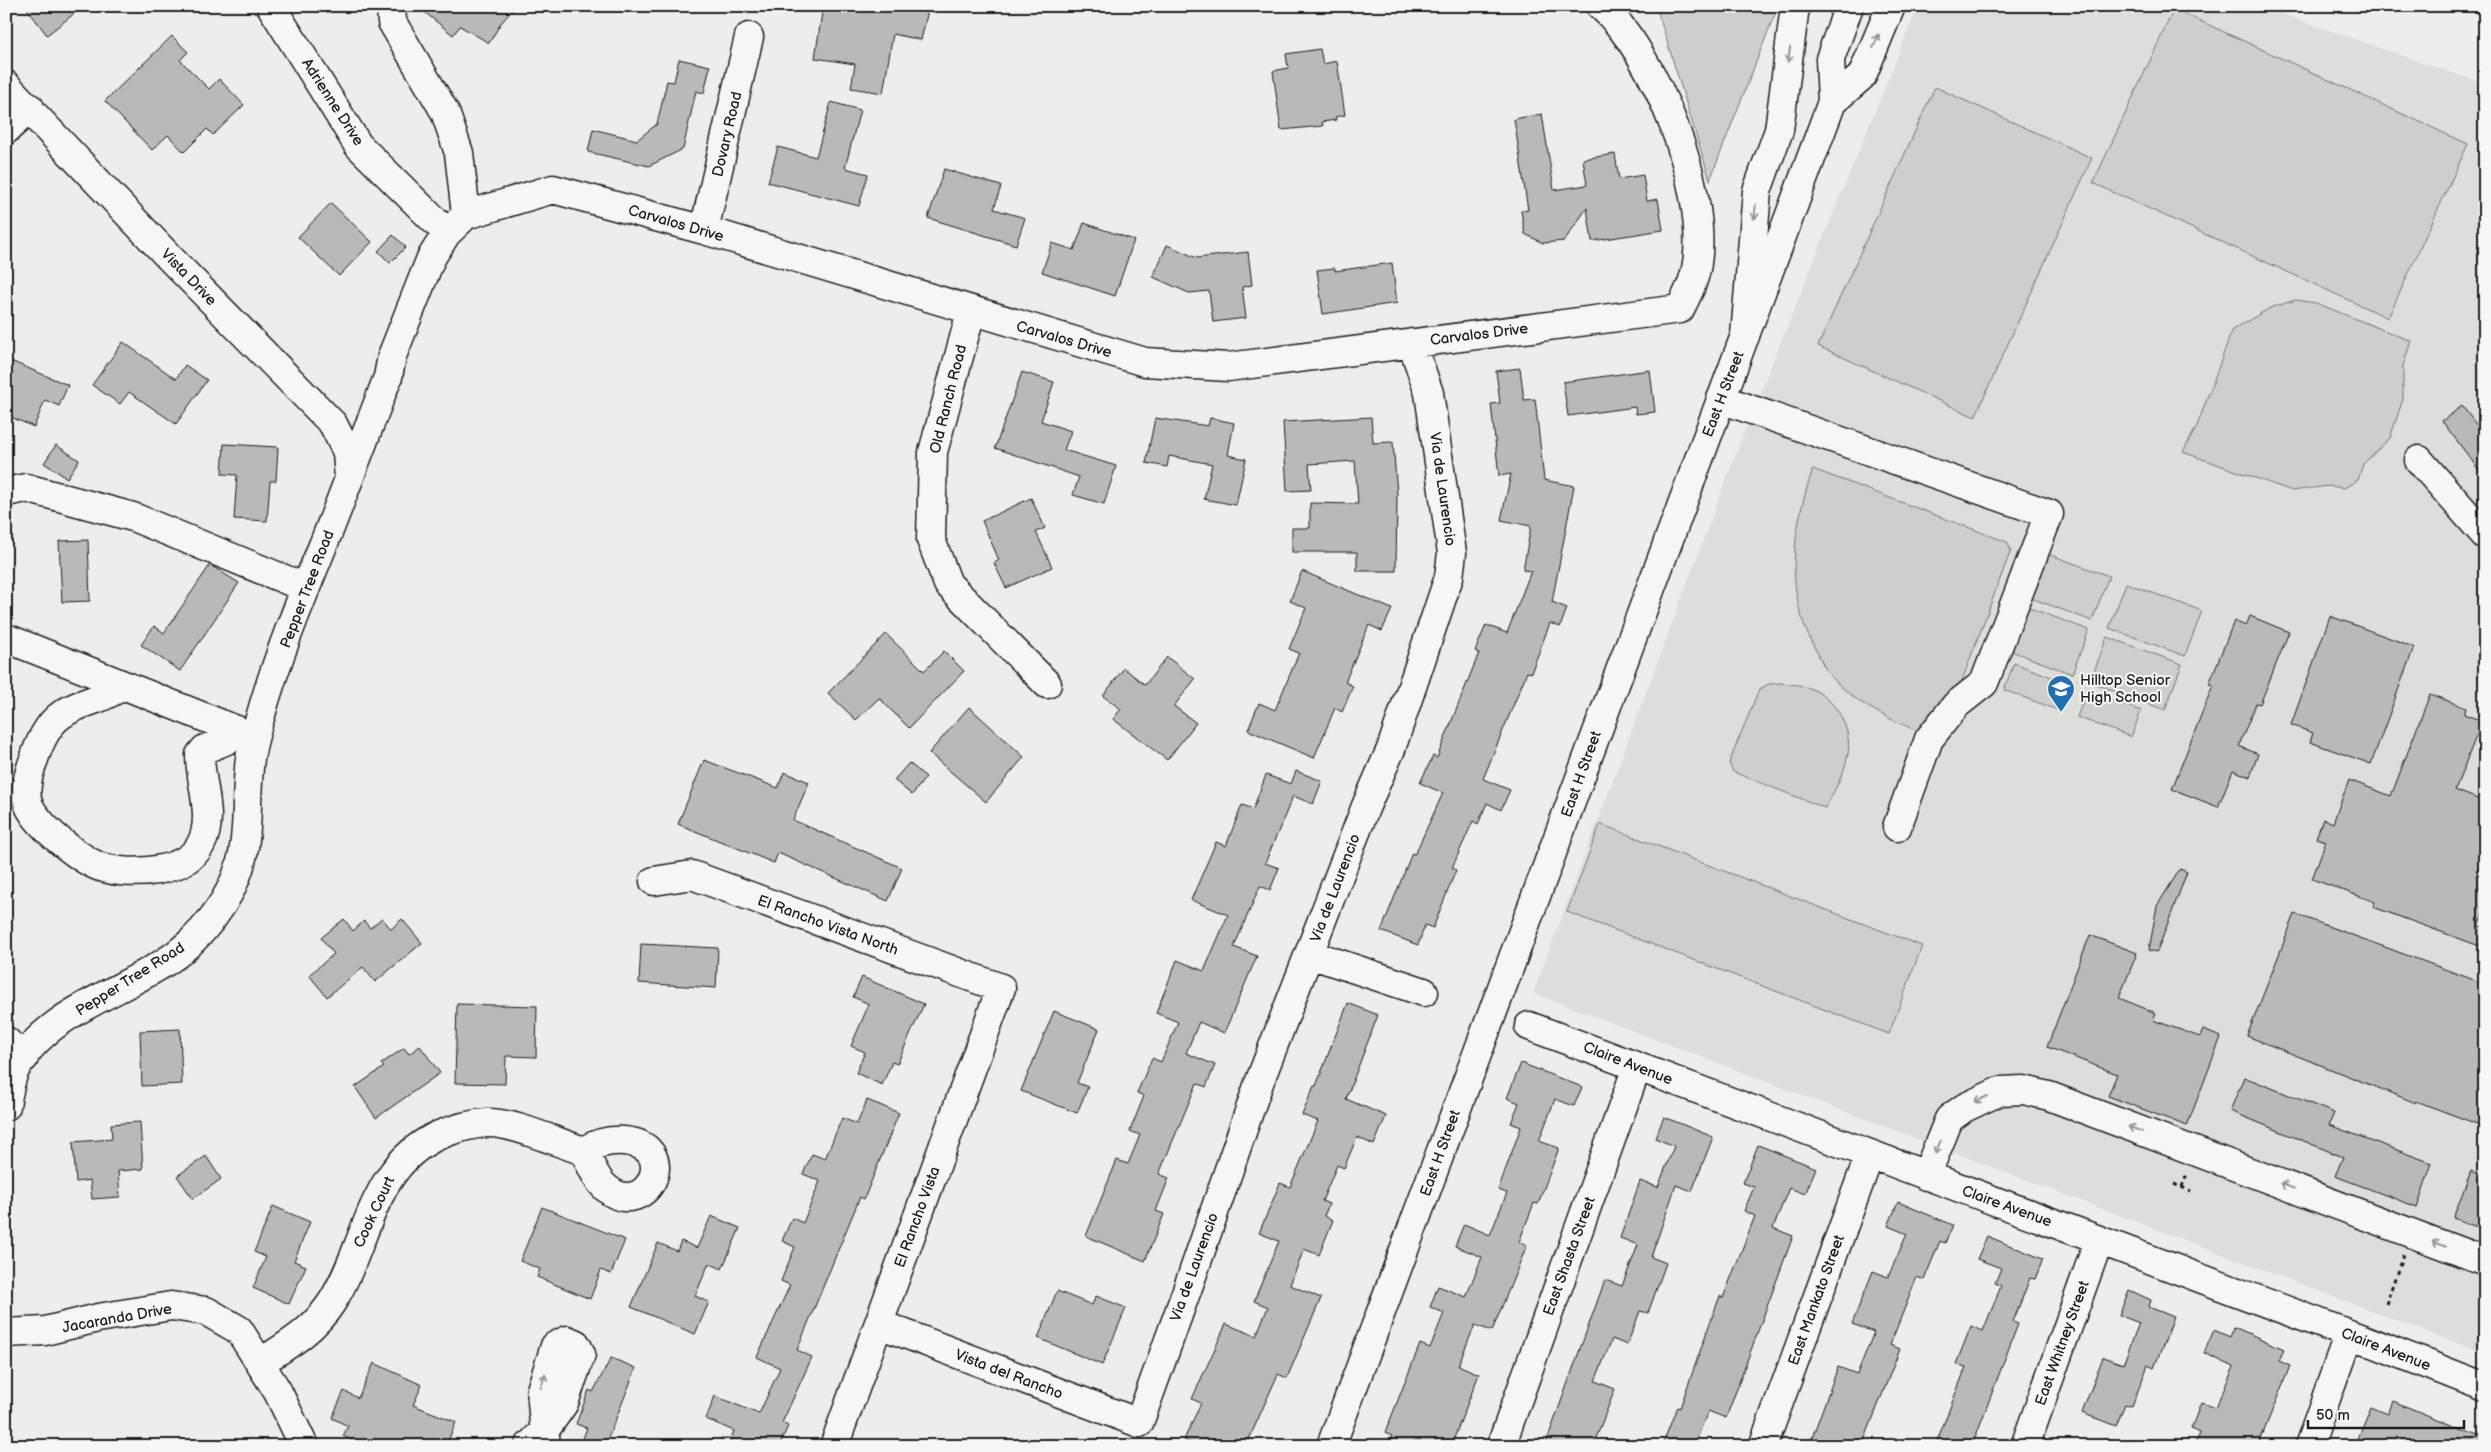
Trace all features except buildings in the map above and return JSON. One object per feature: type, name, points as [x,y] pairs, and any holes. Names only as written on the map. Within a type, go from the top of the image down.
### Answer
[{"type":"main road","name":"Adrienne Drive","points":[[271,6],[358,145],[447,233]]},
{"type":"main road","points":[[391,6],[392,22],[445,112],[459,153],[466,215]]},
{"type":"main road","name":"Carvalos Drive","points":[[466,215],[553,189],[704,230],[970,312],[1145,362],[1228,367],[1680,308],[1692,286],[1697,261],[1697,215],[1690,176],[1670,118],[1648,66],[1614,18],[1601,6]]},
{"type":"main road","points":[[1744,336],[1757,192],[1779,130],[1795,6]]},
{"type":"main road","name":"East H Street","points":[[1330,1446],[1832,102],[1830,59],[1849,6]]},
{"type":"main road","name":"East H Street","points":[[1832,102],[1862,76],[1891,6]]},
{"type":"main road","name":"Dovary Road","points":[[704,230],[749,37]]},
{"type":"main road","name":"Vista Drive","points":[[6,85],[30,108],[167,255],[333,424],[346,452],[349,480]]},
{"type":"main road","points":[[6,130],[30,108]]},
{"type":"main road","name":"Pepper Tree Road","points":[[6,1106],[14,1073],[15,1050],[42,1036],[68,1018],[176,954],[201,932],[216,914],[230,891],[243,856],[248,826],[249,768],[246,734],[270,687],[306,588],[388,377],[392,356],[432,258],[447,233],[466,215]]},
{"type":"main road","name":"Old Ranch Road","points":[[970,312],[932,452],[931,540],[948,584],[1046,684]]},
{"type":"main road","name":"Via de Laurencio","points":[[1139,1423],[1259,1083],[1366,806],[1391,749],[1449,577],[1452,553],[1430,393],[1412,343]]},
{"type":"main road","points":[[1721,399],[2049,514],[1984,683],[1956,704],[1929,739],[1897,827]]},
{"type":"main road","points":[[2419,460],[2485,535]]},
{"type":"main road","points":[[6,492],[26,488],[132,517],[306,588]]},
{"type":"main road","points":[[6,638],[246,734]]},
{"type":"main road","points":[[122,686],[101,698],[76,706],[60,715],[38,746],[31,767],[27,791],[28,803],[35,818],[90,862],[104,868],[157,870],[182,863],[196,852],[205,835],[208,817],[200,755],[205,749],[246,734]]},
{"type":"main road","name":"El Rancho Vista North","points":[[654,881],[692,875],[1001,988]]},
{"type":"main road","points":[[1310,954],[1424,992]]},
{"type":"main road","name":"El Rancho Vista","points":[[834,1446],[1001,988]]},
{"type":"main road","name":"Claire Avenue","points":[[1529,1026],[2349,1334],[2485,1387]]},
{"type":"main road","name":"East Shasta Street","points":[[1501,1446],[1637,1067]]},
{"type":"main road","points":[[1926,1176],[1949,1119],[1964,1108],[2000,1091],[2024,1090],[2058,1100],[2485,1261]]},
{"type":"main road","name":"Cook Court","points":[[260,1362],[306,1333],[322,1316],[341,1287],[369,1217],[387,1180],[399,1164],[431,1139],[451,1130],[487,1123],[507,1125],[584,1151]]},
{"type":"main road","name":"East Mankato Street","points":[[1763,1446],[1870,1154]]},
{"type":"main road","name":"East Whitney Street","points":[[2025,1446],[2099,1240]]},
{"type":"main road","name":"Jacaranda Drive","points":[[6,1333],[45,1331],[98,1318],[171,1306],[189,1307],[217,1316],[239,1330],[278,1392],[304,1446]]},
{"type":"main road","name":"Vista del Rancho","points":[[879,1324],[1139,1423]]},
{"type":"main road","points":[[2309,1446],[2349,1334]]},
{"type":"path","points":[[2174,1184],[2191,1191]]},
{"type":"path","points":[[2386,1304],[2397,1273]]},
{"type":"shaded area","points":[[1656,6],[1778,6],[1710,180]]},
{"type":"shaded area","name":"Hilltop Senior High School","points":[[1918,6],[2259,6],[2485,84],[2485,1354],[1533,993],[1744,432]]},
{"type":"shaded area","points":[[2174,9],[2468,144],[2388,318],[2093,183]]},
{"type":"shaded area","points":[[1935,87],[2092,158],[1975,417],[1818,346]]},
{"type":"shaded area","points":[[2296,300],[2316,303],[2411,341],[2403,366],[2403,399],[2390,438],[2363,464],[2358,480],[2344,488],[2328,486],[2292,491],[2183,452],[2197,426],[2232,330],[2272,307]]},
{"type":"shaded area","points":[[1813,469],[2007,542],[2011,550],[1955,699],[1926,734],[1874,710],[1850,695],[1826,670],[1806,630],[1799,608],[1794,562],[1800,515]]},
{"type":"shaded area","points":[[2034,549],[2109,576],[2092,621],[2018,593]]},
{"type":"shaded area","points":[[2126,583],[2202,611],[2185,656],[2109,628]]},
{"type":"shaded area","points":[[2014,602],[2089,630],[2072,674],[1998,646]]},
{"type":"shaded area","points":[[2107,637],[2182,664],[2165,710],[2090,682]]},
{"type":"shaded area","points":[[2014,663],[2068,683],[2058,710],[2004,690]]},
{"type":"shaded area","points":[[1780,683],[1806,687],[1822,695],[1836,708],[1845,726],[1849,745],[1847,761],[1839,782],[1825,808],[1733,772],[1729,763],[1759,689],[1769,684]]},
{"type":"shaded area","points":[[2087,691],[2141,711],[2131,737],[2077,717]]},
{"type":"shaded area","points":[[1600,824],[1922,946],[1889,1034],[1567,912]]},
{"type":"place","name":"Hilltop Senior High School","points":[[2061,713]]}]
